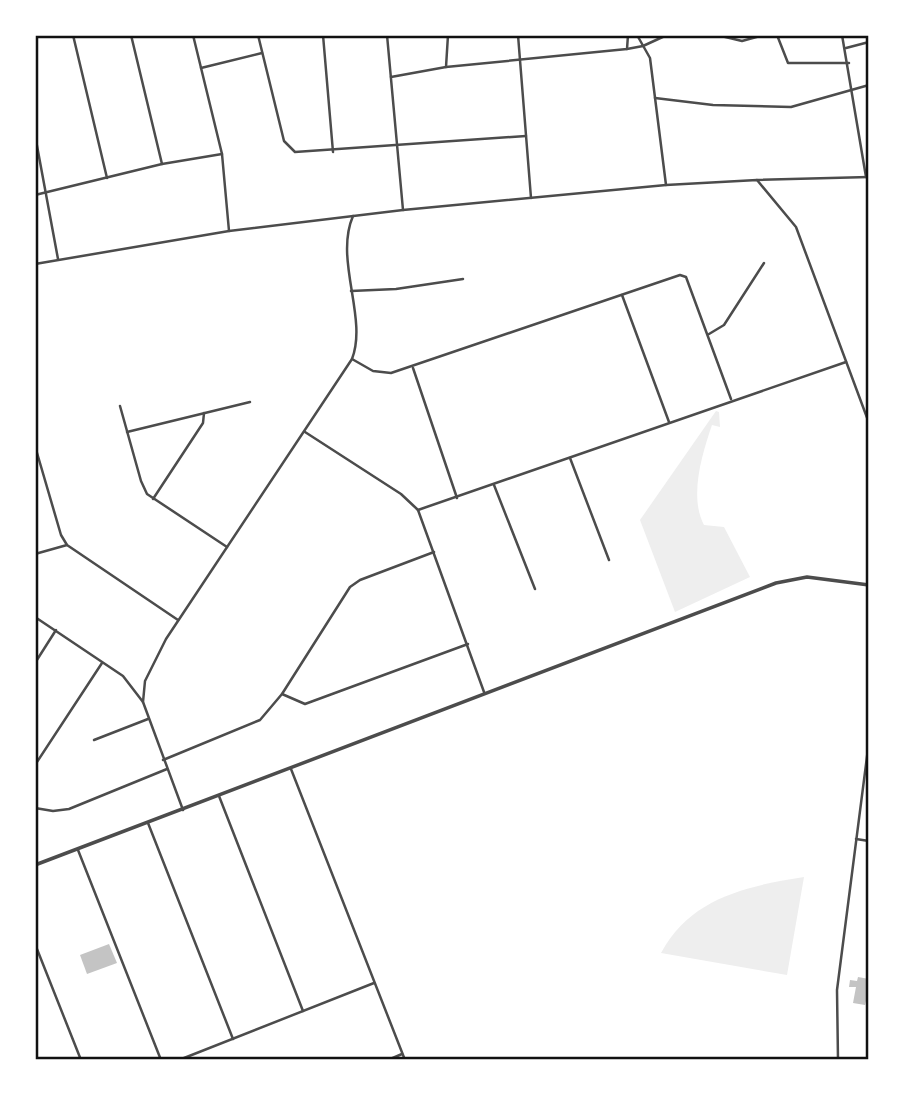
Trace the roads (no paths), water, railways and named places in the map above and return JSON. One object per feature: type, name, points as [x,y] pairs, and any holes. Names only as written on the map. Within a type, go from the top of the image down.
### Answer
[{"type":"street","points":[[73,35],[107,178]]},
{"type":"street","points":[[131,35],[162,164]]},
{"type":"street","points":[[193,35],[222,155],[229,231]]},
{"type":"street","points":[[258,35],[287,146],[295,152],[333,152],[526,136]]},
{"type":"street","points":[[323,35],[333,152]]},
{"type":"street","points":[[387,35],[403,210]]},
{"type":"street","points":[[446,67],[448,35]]},
{"type":"street","points":[[518,35],[531,198]]},
{"type":"street","points":[[627,49],[628,35]]},
{"type":"street","points":[[637,35],[650,58],[666,185]]},
{"type":"street","points":[[391,77],[446,67],[627,49],[643,46],[667,35]]},
{"type":"street","points":[[718,35],[742,41],[764,35]]},
{"type":"street","points":[[778,35],[788,63],[849,63]]},
{"type":"street","points":[[35,264],[229,231],[403,210],[666,185],[868,177],[842,35]]},
{"type":"street","points":[[846,48],[869,42]]},
{"type":"street","points":[[201,68],[262,53]]},
{"type":"street","points":[[654,98],[713,105],[791,107],[869,85]]},
{"type":"street","points":[[35,135],[48,193],[58,259]]},
{"type":"street","points":[[35,195],[162,164],[222,155]]},
{"type":"street","points":[[758,180],[796,227],[869,423]]},
{"type":"street","points":[[183,810],[148,719],[143,702],[143,688],[148,674],[179,620],[352,359],[356,345],[346,237],[353,216]]},
{"type":"street","points":[[709,334],[724,325],[764,263]]},
{"type":"street","points":[[352,359],[382,373],[413,367],[683,275],[709,334],[731,399]]},
{"type":"street","points":[[351,291],[396,289],[463,279]]},
{"type":"street","points":[[622,295],[669,422]]},
{"type":"street","points":[[418,510],[731,399],[846,362]]},
{"type":"street","points":[[413,367],[457,498]]},
{"type":"street","points":[[127,432],[250,402]]},
{"type":"street","points":[[120,406],[141,481],[153,499],[227,547]]},
{"type":"street","points":[[153,499],[203,423],[204,413]]},
{"type":"street","points":[[304,432],[401,494],[418,510],[484,692]]},
{"type":"street","points":[[35,446],[61,535],[67,545],[179,620]]},
{"type":"street","points":[[570,457],[609,559]]},
{"type":"street","points":[[494,485],[535,589]]},
{"type":"street","points":[[35,554],[67,545]]},
{"type":"street","points":[[162,760],[255,724],[282,694],[350,587],[360,580],[434,552]]},
{"type":"street","points":[[35,865],[776,583],[807,578],[869,585]]},
{"type":"street","points":[[35,617],[122,676],[143,702]]},
{"type":"street","points":[[35,663],[56,631]]},
{"type":"street","points":[[282,694],[305,704],[468,644]]},
{"type":"street","points":[[35,765],[102,662]]},
{"type":"street","points":[[94,740],[148,719]]},
{"type":"street","points":[[838,1060],[837,990],[869,741]]},
{"type":"street","points":[[35,808],[53,811],[69,809],[167,769]]},
{"type":"street","points":[[291,769],[405,1060]]},
{"type":"street","points":[[219,796],[303,1011]]},
{"type":"street","points":[[148,823],[233,1039]]},
{"type":"street","points":[[856,839],[869,841]]},
{"type":"street","points":[[78,849],[161,1060]]},
{"type":"street","points":[[35,944],[81,1060]]},
{"type":"street","points":[[179,1060],[374,983]]},
{"type":"street","points":[[388,1060],[402,1054]]}]
